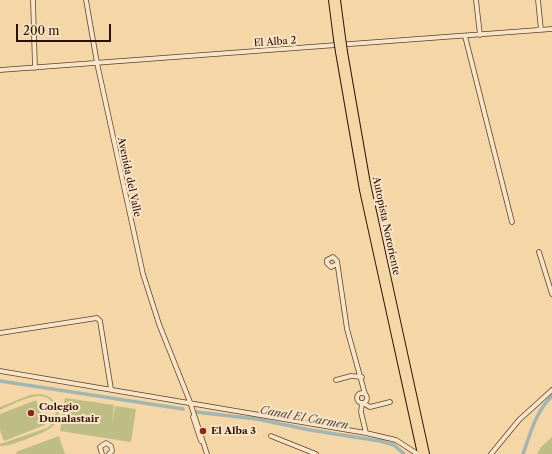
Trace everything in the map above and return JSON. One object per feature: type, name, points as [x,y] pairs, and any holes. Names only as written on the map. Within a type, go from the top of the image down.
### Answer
[{"type":"highway","name":"Autopista Nororiente","points":[[332,0],[340,38]]},
{"type":"highway","name":"Autopista Nororiente","points":[[337,0],[340,38],[361,182],[419,453]]},
{"type":"highway","name":"Autopista Nororiente","points":[[342,52],[367,184],[426,454]]},
{"type":"street","points":[[33,0],[34,68]]},
{"type":"street","name":"Avenida del Valle","points":[[86,0],[97,64],[139,260],[154,312],[189,401],[207,454]]},
{"type":"street","points":[[476,0],[480,35]]},
{"type":"street","points":[[538,0],[541,30]]},
{"type":"street","name":"El Alba 2","points":[[0,70],[97,64],[552,29]]},
{"type":"street","points":[[465,36],[512,222]]},
{"type":"street","points":[[539,252],[552,294]]},
{"type":"street","points":[[337,264],[347,328],[362,377],[366,398],[362,403],[361,412],[366,433]]},
{"type":"street","points":[[0,334],[97,318],[100,321],[112,389]]},
{"type":"street","points":[[0,371],[189,401],[366,433],[393,439],[419,453]]},
{"type":"street","points":[[336,380],[351,376],[362,377]]},
{"type":"street","points":[[491,454],[519,420],[552,390]]},
{"type":"street","points":[[365,394],[360,394],[357,397],[359,402],[370,407],[390,402]]},
{"type":"street","points":[[271,436],[316,454]]},
{"type":"street","points":[[102,454],[100,447],[106,443],[111,446],[110,454]]},
{"type":"shaded area","points":[[30,395],[46,395],[54,401],[57,406],[59,413],[55,424],[45,431],[27,439],[11,445],[0,446],[0,444],[47,428],[52,424],[56,414],[55,409],[50,399],[44,397],[38,396],[29,398],[0,410],[0,407]]},
{"type":"shaded area","points":[[65,398],[114,405],[112,425],[115,406],[136,409],[131,442],[60,431]]},
{"type":"shaded area","points":[[36,400],[45,425],[4,441],[0,430],[0,414]]},
{"type":"shaded area","points":[[59,436],[65,454],[17,454],[16,452]]},
{"type":"shaded area","points":[[552,437],[552,454],[537,454],[541,447]]},
{"type":"waterway","name":"Canal El Carmen","points":[[0,381],[183,409]]},
{"type":"waterway","name":"Canal El Carmen","points":[[523,454],[537,416],[552,396]]},
{"type":"waterway","name":"Canal El Carmen","points":[[196,412],[257,419],[310,430],[380,441],[394,445],[404,454]]},
{"type":"place","name":"Colegio Dunalastair","points":[[31,413]]},
{"type":"place","name":"El Alba 3","points":[[203,431]]}]
